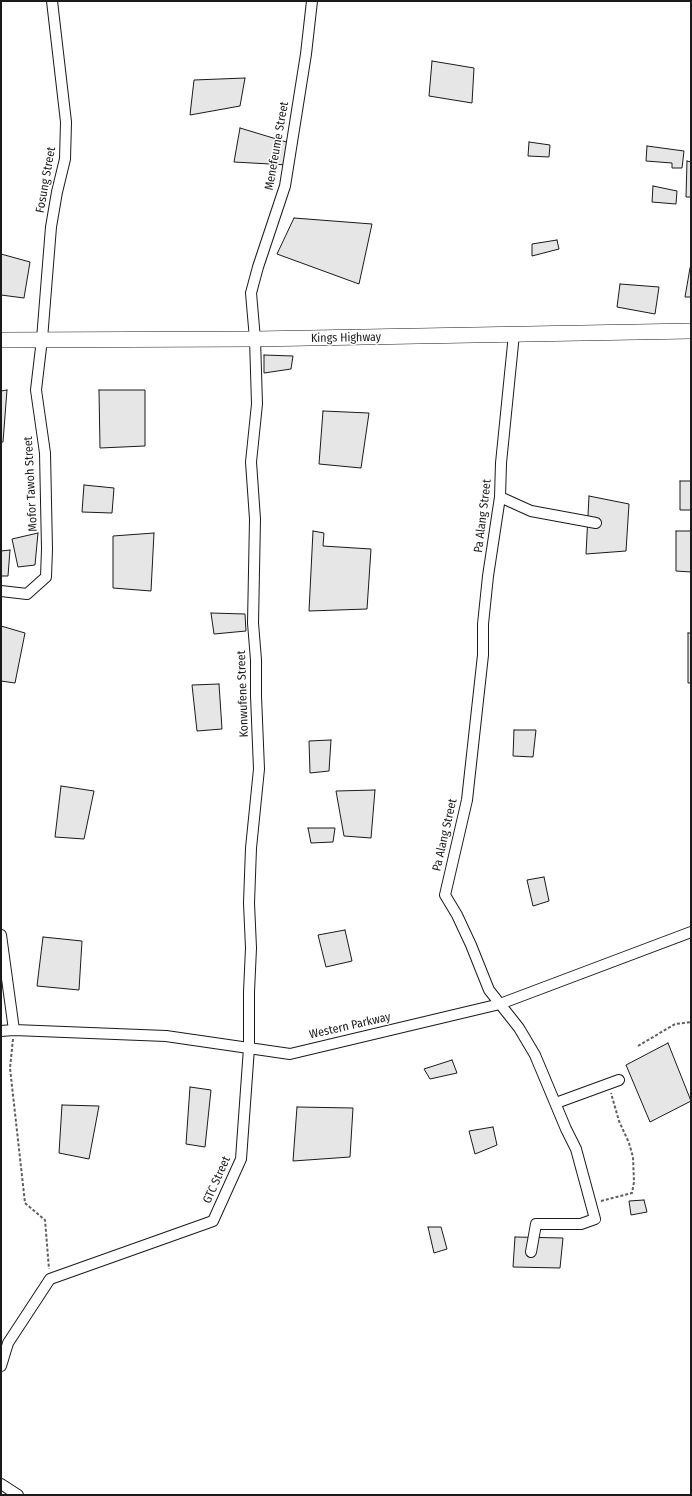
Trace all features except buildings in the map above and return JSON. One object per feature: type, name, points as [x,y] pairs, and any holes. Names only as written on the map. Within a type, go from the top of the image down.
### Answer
[{"type":"street","name":"Fosung Street","points":[[42,339],[51,227],[65,159],[66,122],[52,1]]},
{"type":"street","name":"Menefeume Street","points":[[255,339],[251,293],[258,267],[285,186],[306,54],[312,1]]},
{"type":"street","name":"Kings Highway","points":[[1,340],[255,339],[691,331]]},
{"type":"street","name":"Pa Alang Street","points":[[514,334],[501,463],[500,497],[488,576],[483,624],[482,655],[467,800],[444,895],[457,915],[489,990],[519,1028],[535,1055],[576,1149],[591,1200],[595,1219],[581,1224],[536,1224],[531,1252]]},
{"type":"street","name":"Mofor Tawoh Street","points":[[1,591],[27,594],[46,577],[47,549],[45,452],[36,390],[42,339]]},
{"type":"street","name":"Konwufene Street","points":[[249,1048],[251,948],[249,903],[252,841],[259,769],[256,660],[253,623],[255,519],[251,462],[257,404],[255,339]]},
{"type":"street","points":[[500,497],[531,511],[596,523]]},
{"type":"street","name":"Western Parkway","points":[[1,1031],[14,1030],[166,1036],[290,1054],[500,1004],[691,932]]},
{"type":"street","points":[[1,935],[14,1030]]},
{"type":"street","name":"GTC Street","points":[[50,1279],[213,1221],[241,1159],[249,1048]]},
{"type":"street","points":[[556,1103],[619,1080]]},
{"type":"street","points":[[1,1366],[8,1343],[50,1279]]},
{"type":"street","points":[[1,1484],[18,1495]]},
{"type":"path","points":[[638,1046],[675,1024],[691,1022]]},
{"type":"path","points":[[14,1030],[10,1068],[25,1203],[45,1220],[50,1279]]},
{"type":"path","points":[[591,1200],[596,1202],[632,1193],[634,1182],[633,1157],[629,1143],[619,1121],[608,1084]]}]
